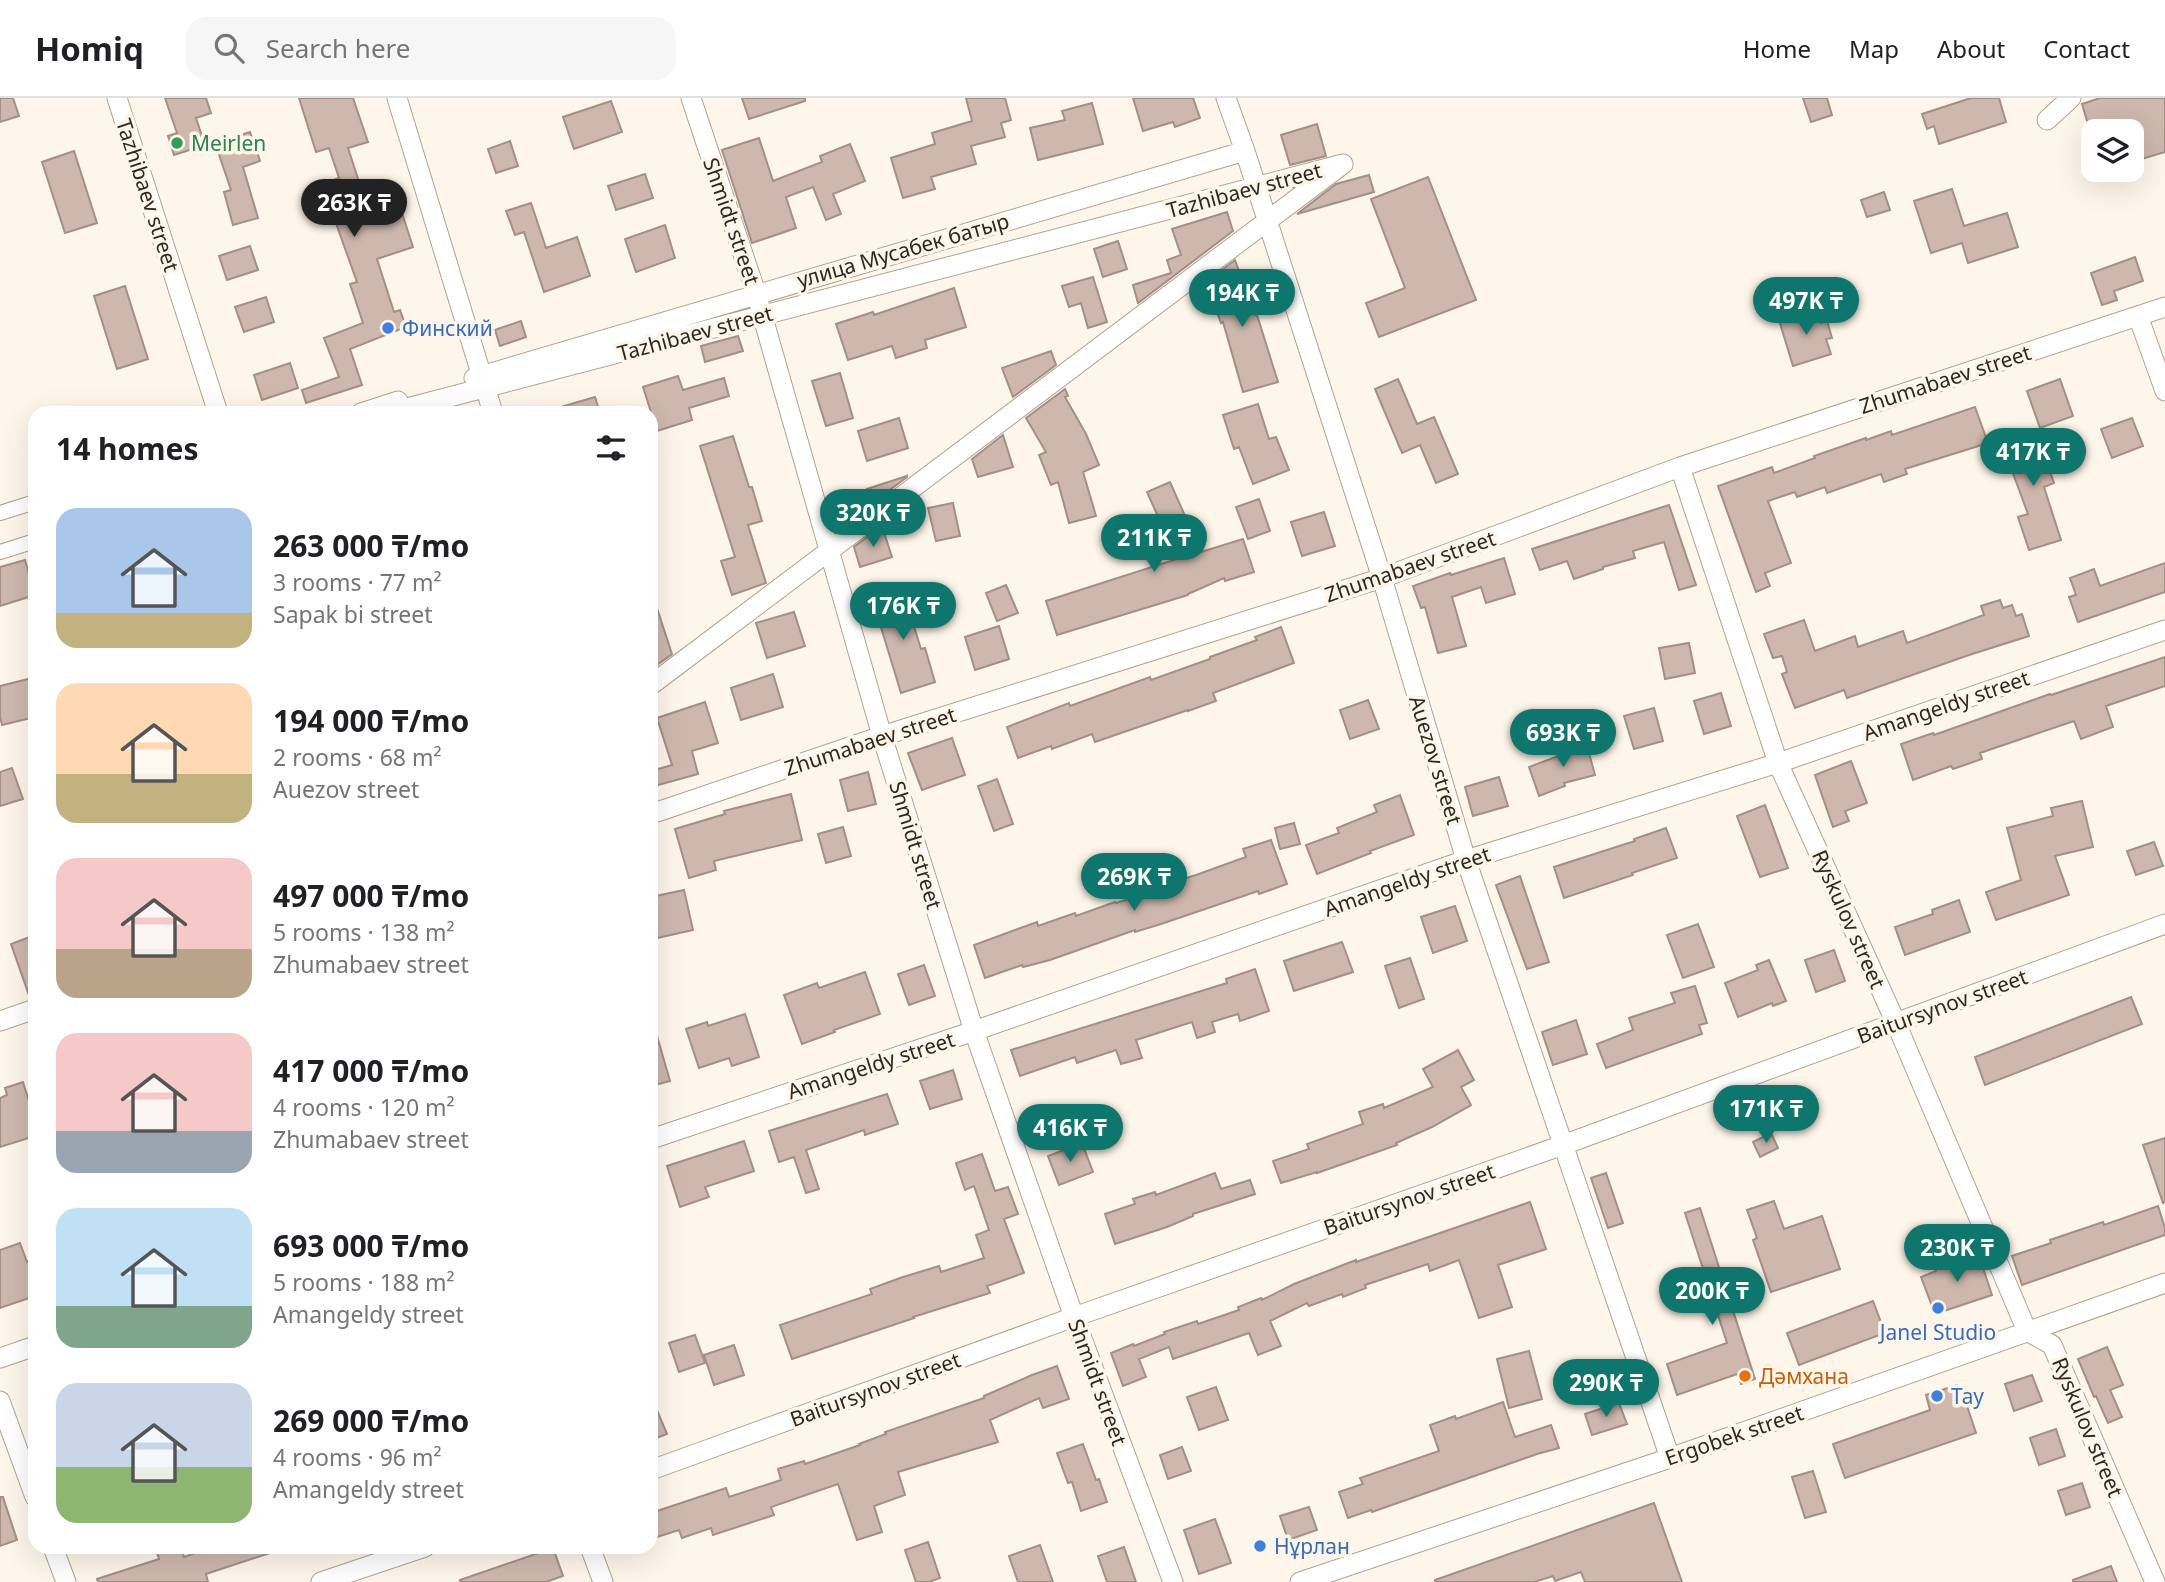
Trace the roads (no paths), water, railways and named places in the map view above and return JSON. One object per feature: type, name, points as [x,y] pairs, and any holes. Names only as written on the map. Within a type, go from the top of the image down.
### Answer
[{"type":"street","name":"Tazhibaev street","points":[[117,98],[216,406]]},
{"type":"street","points":[[397,98],[491,406]]},
{"type":"street","name":"Shmidt street","points":[[691,98],[757,293],[882,736],[974,1031],[1074,1317],[1173,1582]]},
{"type":"street","name":"Auezov street","points":[[1226,98],[1382,578],[1466,860],[1670,1458]]},
{"type":"street","points":[[2047,120],[2071,98]]},
{"type":"street","name":"улица Мусабек батыр","points":[[383,406],[757,293],[1245,151]]},
{"type":"street","name":"Tazhibaev street","points":[[415,406],[1343,164],[658,680]]},
{"type":"street","name":"Zhumabaev street","points":[[658,812],[882,736],[1382,578],[1680,467],[2165,307]]},
{"type":"street","points":[[2138,316],[2165,391]]},
{"type":"street","name":"Ryskulov street","points":[[1680,467],[1778,763],[1896,1023],[2027,1331],[2052,1345],[2155,1582]]},
{"type":"street","points":[[0,513],[28,504]]},
{"type":"street","points":[[0,552],[28,543]]},
{"type":"street","name":"Amangeldy street","points":[[658,1137],[974,1031],[1466,860],[1778,763],[2165,630]]},
{"type":"street","name":"Baitursynov street","points":[[658,1467],[1074,1317],[1563,1145],[2165,924]]},
{"type":"street","points":[[0,1021],[28,1011]]},
{"type":"street","name":"Ergobek street","points":[[1300,1582],[1670,1458],[2165,1283]]},
{"type":"street","points":[[0,1358],[28,1348]]},
{"type":"street","points":[[0,1401],[28,1478]]},
{"type":"street","points":[[56,1554],[66,1582]]},
{"type":"street","points":[[321,1582],[404,1554]]},
{"type":"street","points":[[593,1554],[603,1582]]},
{"type":"place","name":"Meirlen","points":[[177,143]]},
{"type":"place","name":"Финский","points":[[388,328]]},
{"type":"place","name":"Janel Studio","points":[[1938,1308]]},
{"type":"place","name":"Дәмхана","points":[[1745,1376]]},
{"type":"place","name":"Тау","points":[[1937,1396]]},
{"type":"place","name":"Нұрлан","points":[[1260,1546]]}]
